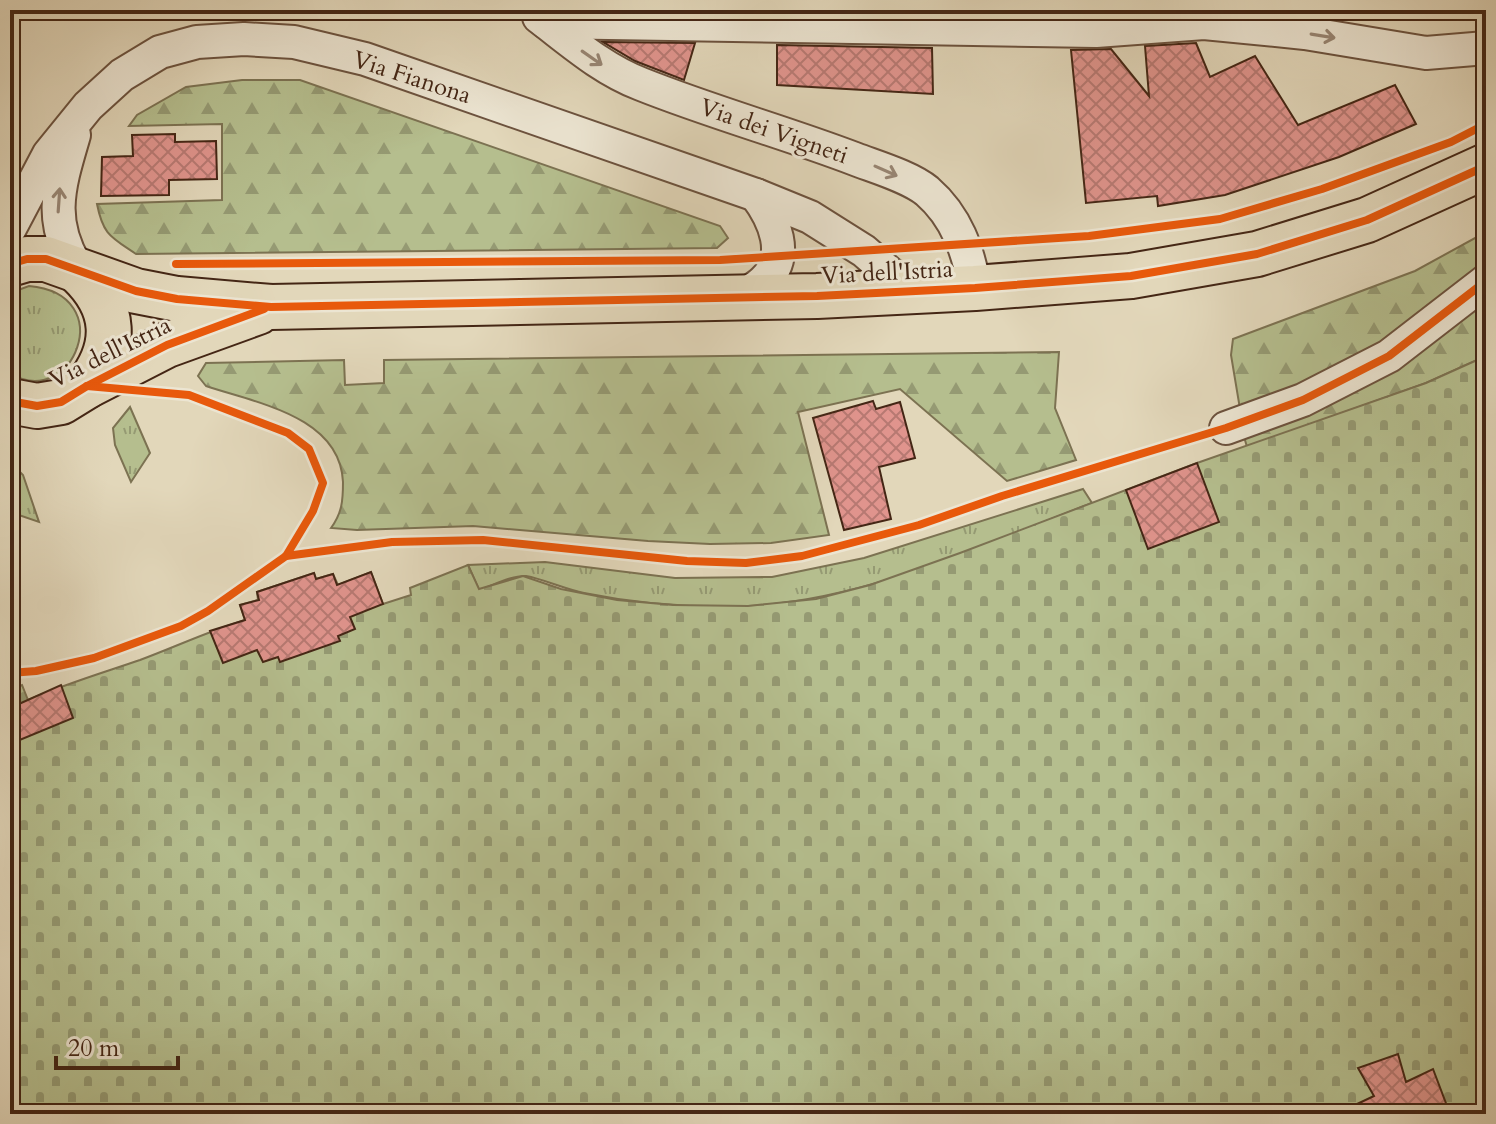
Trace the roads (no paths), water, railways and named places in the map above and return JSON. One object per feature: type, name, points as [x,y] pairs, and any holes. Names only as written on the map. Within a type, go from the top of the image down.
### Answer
[{"type":"main road","name":"Via dell'Istria","points":[[10,264],[27,259],[46,259],[136,291],[271,307],[975,288],[1131,276],[1257,254],[1367,220],[1486,166]]},
{"type":"main road","name":"Via dell'Istria","points":[[80,273],[101,298],[108,319],[109,341],[105,357],[87,386]]},
{"type":"main road","name":"Via dell'Istria","points":[[10,401],[37,406],[61,402],[167,345],[271,307]]},
{"type":"street","points":[[538,16],[1096,31],[1204,23],[1305,33],[1426,53],[1486,48]]},
{"type":"street","name":"Via dei Vigneti","points":[[538,16],[605,67],[640,84],[883,169],[926,190],[948,213],[960,235],[970,259],[975,288]]},
{"type":"street","name":"Via Fianona","points":[[10,228],[49,154],[79,117],[122,75],[160,52],[197,42],[244,39],[294,42],[365,59],[756,195],[810,217],[864,251],[910,291]]},
{"type":"street","name":"Via Fianona","points":[[79,117],[61,181],[58,218],[64,250],[80,273]]},
{"type":"street","points":[[743,296],[766,280],[776,263],[778,240],[770,214],[756,195]]},
{"type":"street","points":[[1226,428],[1303,400],[1389,356],[1486,281]]}]
